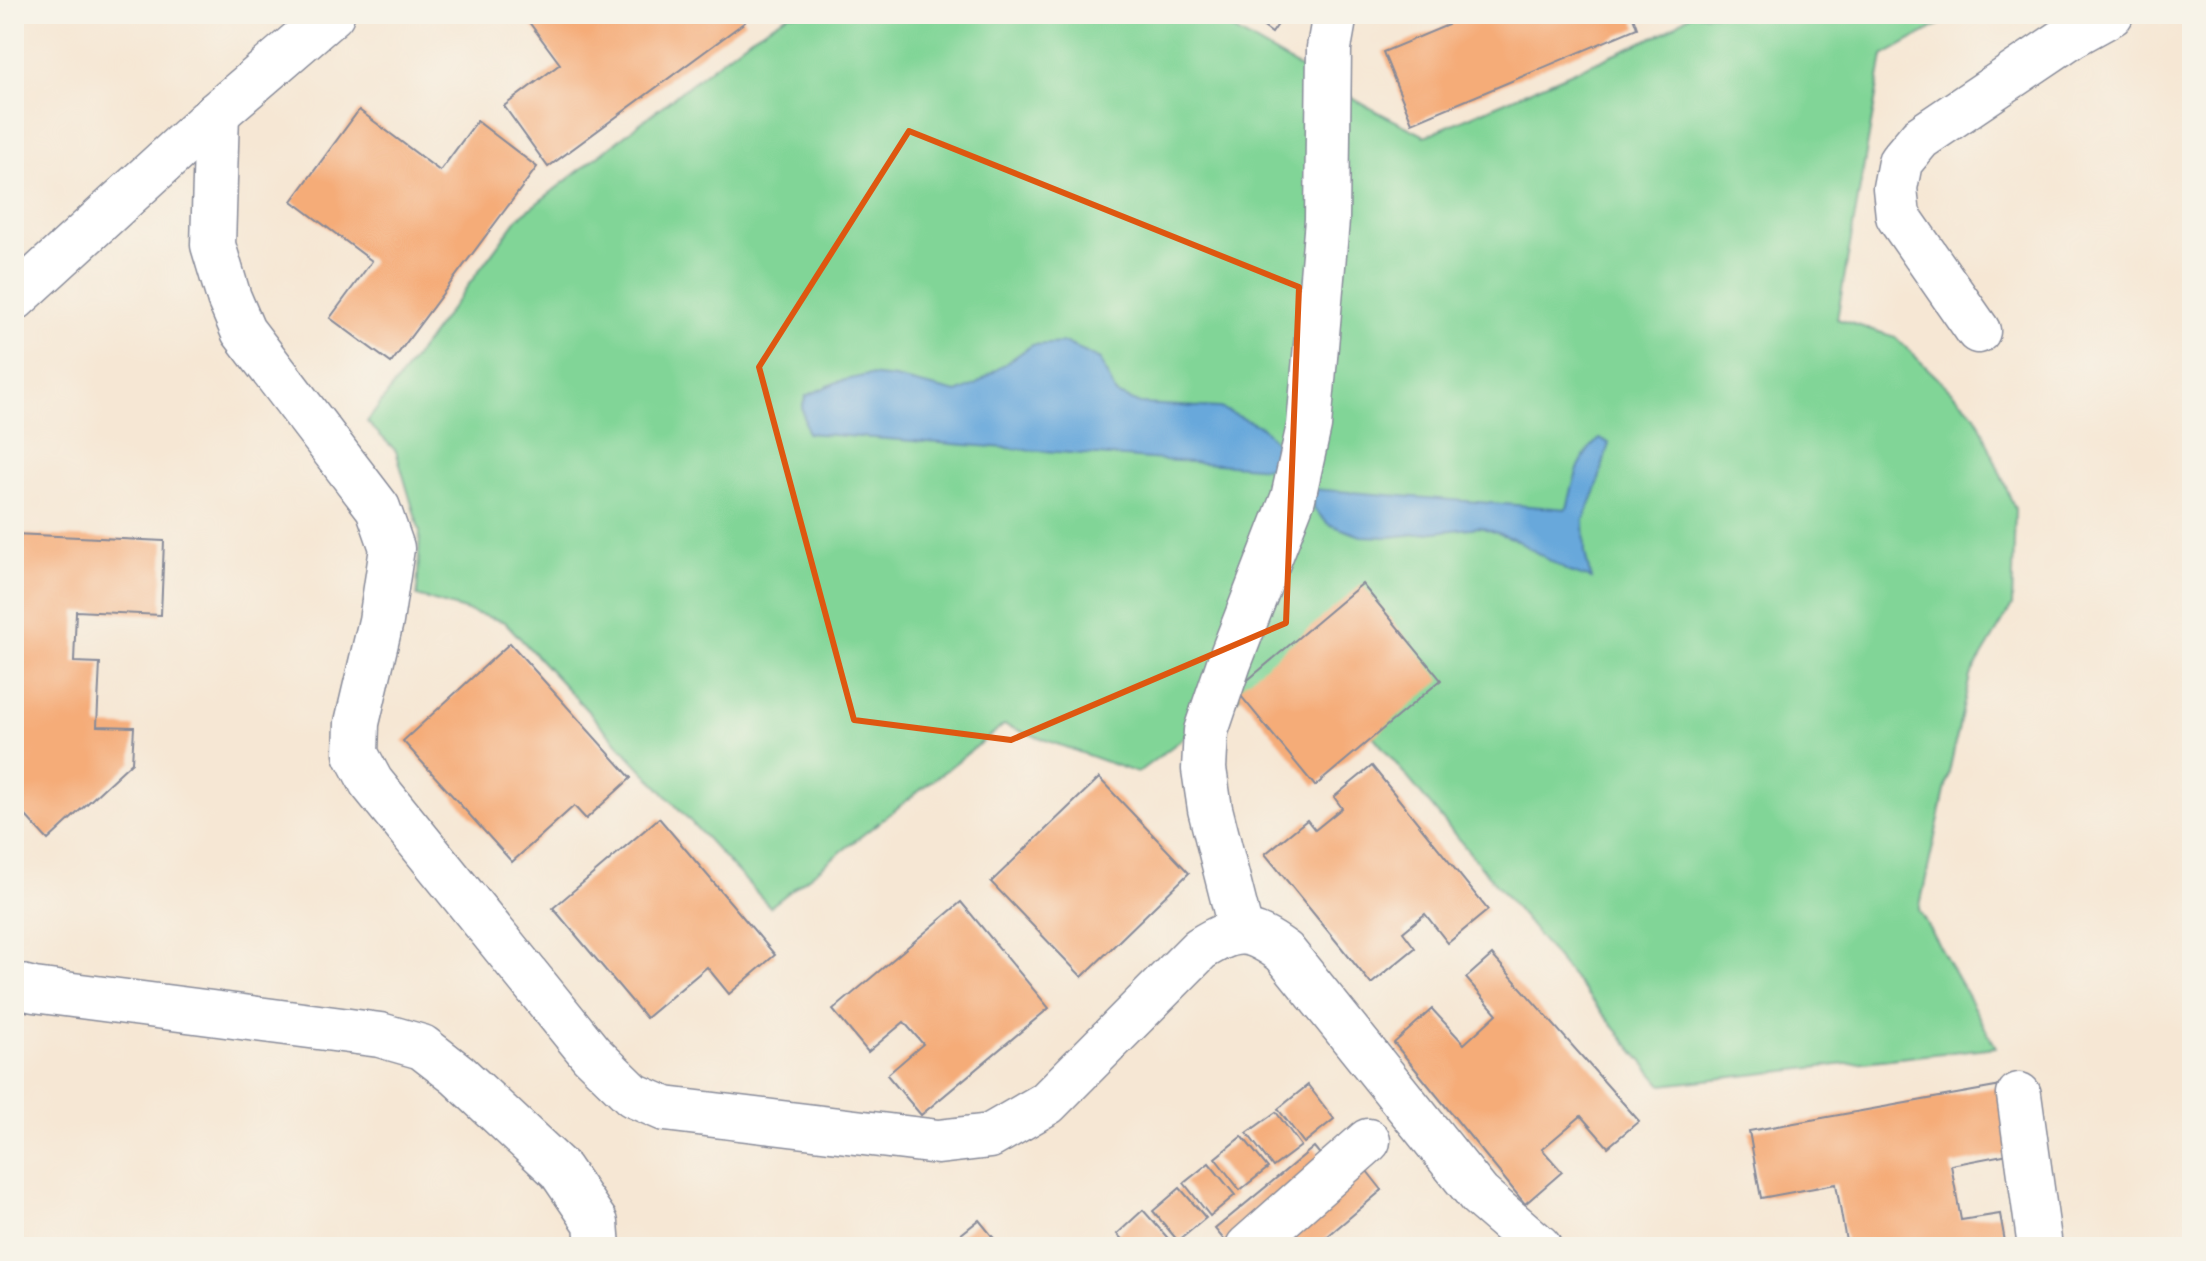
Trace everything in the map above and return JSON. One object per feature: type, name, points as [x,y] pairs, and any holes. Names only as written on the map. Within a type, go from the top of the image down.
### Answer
[{"type":"street","points":[[14,299],[217,113],[332,14]]},
{"type":"street","points":[[1241,931],[1210,809],[1204,769],[1206,731],[1293,498],[1309,426],[1327,220],[1329,48],[1335,14]]},
{"type":"street","points":[[1978,331],[1898,216],[1895,188],[1900,162],[1920,138],[2071,36],[2111,14]]},
{"type":"street","points":[[217,113],[213,245],[229,298],[243,331],[378,508],[392,548],[381,621],[357,723],[356,754],[371,782],[581,1042],[633,1095],[665,1109],[938,1142],[990,1136],[1047,1103],[1200,949],[1220,936],[1241,931],[1263,936],[1284,952],[1479,1195],[1539,1247]]},
{"type":"street","points":[[14,985],[380,1035],[422,1047],[458,1075],[560,1170],[596,1223],[598,1247]]},
{"type":"street","points":[[2019,1095],[2040,1247]]},
{"type":"street","points":[[1254,1245],[1368,1141]]},
{"type":"highlighted area","points":[[909,131],[1299,287],[1286,623],[1011,740],[854,720],[759,367]]},
{"type":"green space","points":[[790,14],[1206,14],[1425,136],[1667,31],[1691,14],[1958,14],[1883,56],[1837,319],[1895,337],[1976,415],[2015,509],[2012,606],[1970,676],[1919,910],[1996,1047],[1662,1085],[1340,696],[1265,677],[1137,773],[1004,725],[770,907],[505,622],[417,596],[420,532],[396,451],[367,422],[518,218],[751,37]]},
{"type":"water","points":[[1066,343],[1100,360],[1116,394],[1140,404],[1220,408],[1262,427],[1283,451],[1283,469],[807,433],[802,407],[806,396],[837,382],[868,375],[895,378],[957,393],[975,385],[1032,345]]},
{"type":"water","points":[[1600,439],[1609,443],[1584,520],[1585,553],[1591,579],[1569,572],[1512,538],[1480,527],[1389,537],[1361,536],[1328,524],[1314,509],[1312,489],[1567,509],[1581,461]]},
{"type":"building","points":[[523,14],[739,14],[745,22],[548,167],[504,106],[560,64]]},
{"type":"building","points":[[1246,14],[1285,14],[1272,33]]},
{"type":"building","points":[[1444,14],[1632,14],[1637,28],[1412,123],[1383,52],[1448,25]]},
{"type":"building","points":[[359,110],[440,171],[477,121],[537,167],[391,363],[330,318],[372,261],[292,201]]},
{"type":"building","points":[[14,534],[164,541],[161,615],[76,611],[74,662],[100,663],[97,726],[134,727],[132,762],[48,840],[14,803]]},
{"type":"building","points":[[1362,584],[1441,680],[1315,786],[1236,690]]},
{"type":"building","points":[[510,643],[631,778],[586,819],[574,806],[512,862],[403,741]]},
{"type":"building","points":[[1372,766],[1488,910],[1448,943],[1425,914],[1403,932],[1415,948],[1371,984],[1265,854],[1307,820],[1315,830],[1342,808],[1334,797]]},
{"type":"building","points":[[1099,778],[1189,873],[1082,977],[991,882]]},
{"type":"building","points":[[659,818],[775,955],[729,994],[707,967],[646,1018],[553,908]]},
{"type":"building","points":[[961,902],[1049,1008],[921,1115],[887,1075],[923,1044],[904,1022],[868,1052],[833,1010]]},
{"type":"building","points":[[1492,955],[1639,1121],[1608,1147],[1581,1116],[1542,1149],[1562,1172],[1525,1204],[1394,1043],[1432,1009],[1464,1044],[1497,1014],[1466,978]]},
{"type":"building","points":[[1308,1085],[1334,1119],[1304,1143],[1278,1109]]},
{"type":"building","points":[[2007,1085],[2019,1152],[1951,1165],[1961,1220],[2000,1214],[2006,1247],[1847,1247],[1836,1184],[1761,1198],[1749,1131]]},
{"type":"building","points":[[1276,1112],[1301,1146],[1273,1167],[1247,1133]]},
{"type":"building","points":[[1242,1136],[1268,1168],[1240,1190],[1215,1158]]},
{"type":"building","points":[[1314,1147],[1332,1169],[1230,1247],[1215,1229]]},
{"type":"building","points":[[1209,1163],[1235,1195],[1210,1216],[1184,1183]]},
{"type":"building","points":[[1363,1166],[1382,1190],[1315,1247],[1268,1247]]},
{"type":"building","points":[[1180,1188],[1206,1218],[1178,1241],[1153,1211]]},
{"type":"building","points":[[1143,1210],[1174,1245],[1129,1247],[1117,1234]]},
{"type":"building","points":[[979,1220],[1001,1247],[945,1247]]}]
